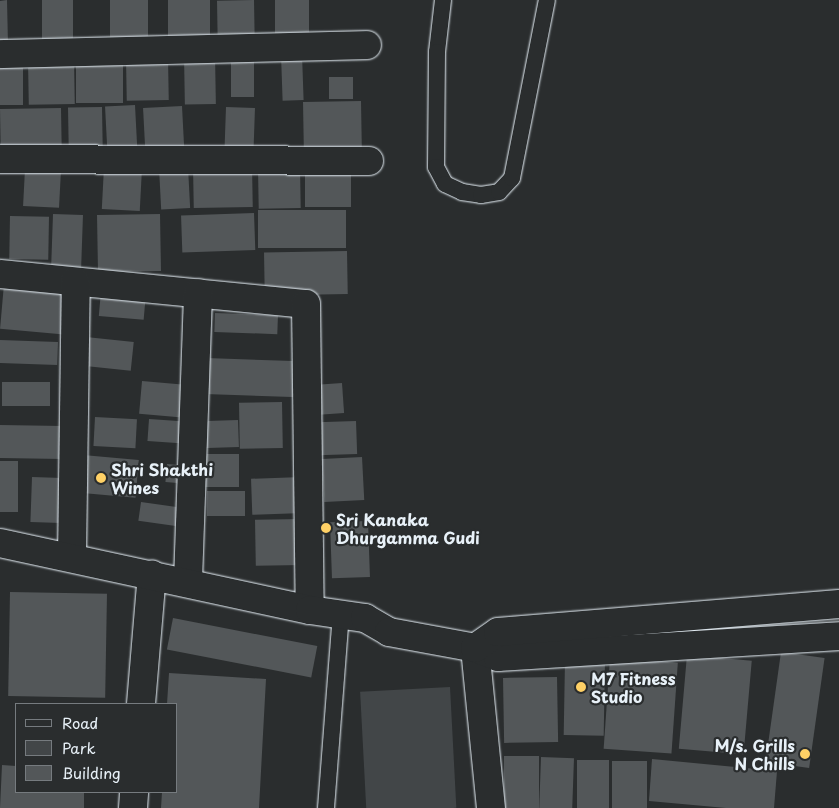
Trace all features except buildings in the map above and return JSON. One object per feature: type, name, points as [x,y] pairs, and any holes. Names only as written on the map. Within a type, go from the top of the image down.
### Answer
[{"type":"street","points":[[0,54],[367,45]]},
{"type":"street","points":[[0,159],[369,161]]},
{"type":"street","points":[[0,274],[306,304],[310,610]]},
{"type":"street","points":[[72,556],[76,282]]},
{"type":"street","points":[[188,582],[198,293]]},
{"type":"street","points":[[0,543],[72,556],[310,610],[365,618],[389,632],[475,648],[498,657],[839,636]]},
{"type":"street","points":[[141,703],[152,574]]},
{"type":"street","points":[[475,648],[498,632],[839,604]]},
{"type":"street","points":[[475,648],[491,808]]},
{"type":"street","points":[[132,808],[134,793]]},
{"type":"lane","points":[[443,0],[437,52],[436,168],[445,184],[462,192],[481,195],[499,192],[512,178],[547,0]]},
{"type":"lane","points":[[326,808],[341,614]]},
{"type":"green space","points":[[450,687],[456,808],[366,808],[360,692]]},
{"type":"place","name":"Shri Shakthi Wines","points":[[101,478]]},
{"type":"place","name":"Sri Kanaka Dhurgamma Gudi","points":[[326,528]]},
{"type":"place","name":"M7 Fitness Studio","points":[[581,687]]},
{"type":"place","name":"M/s. Grills N Chills","points":[[805,754]]}]
